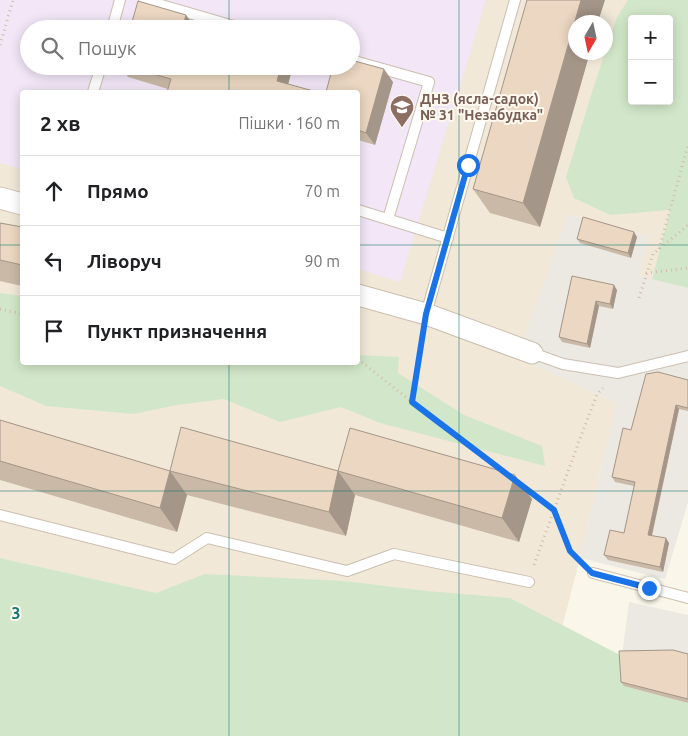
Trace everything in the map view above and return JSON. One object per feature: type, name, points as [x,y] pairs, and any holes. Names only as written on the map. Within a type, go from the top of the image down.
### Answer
[{"type":"street","points":[[0,198],[20,203]]},
{"type":"street","points":[[360,296],[426,314],[532,353]]},
{"type":"lane","points":[[114,20],[120,0]]},
{"type":"lane","points":[[144,0],[213,20]]},
{"type":"lane","points":[[426,314],[515,0]]},
{"type":"lane","points":[[360,63],[429,82],[388,219]]},
{"type":"lane","points":[[94,90],[98,75]]},
{"type":"lane","points":[[360,211],[448,238]]},
{"type":"lane","points":[[532,353],[563,364],[618,373],[688,356]]},
{"type":"lane","points":[[0,515],[174,558],[207,538],[347,571],[394,554],[529,582]]},
{"type":"lane","points":[[592,573],[688,598]]},
{"type":"path","points":[[0,45],[13,0]]},
{"type":"path","points":[[659,249],[688,145]]},
{"type":"path","points":[[639,298],[654,254],[688,225]]},
{"type":"path","points":[[646,273],[688,268]]},
{"type":"path","points":[[0,309],[20,314]]},
{"type":"path","points":[[412,402],[426,314]]},
{"type":"path","points":[[360,361],[507,474]]},
{"type":"path","points":[[529,582],[597,394],[618,373]]},
{"type":"path","points":[[515,480],[554,510],[570,551],[592,573]]},
{"type":"shaded area","points":[[0,0],[688,0],[688,141],[652,279],[639,275],[518,357],[616,403],[580,558],[548,682],[0,558]]},
{"type":"shaded area","name":"ДНЗ (ясла-садок) № 31 \"Незабудка\"","points":[[0,0],[486,0],[400,282],[360,270],[360,90],[20,90],[20,168],[0,163]]},
{"type":"shaded area","points":[[568,214],[649,236],[639,275],[688,288],[688,502],[665,579],[580,558],[616,403],[517,357]]},
{"type":"shaded area","points":[[629,602],[688,615],[688,703],[624,686],[622,656]]},
{"type":"green space","points":[[628,0],[688,0],[688,288],[652,279],[670,210],[610,215],[574,198],[566,177],[603,60],[613,60],[613,29],[617,17]]},
{"type":"green space","points":[[0,293],[20,296],[20,365],[360,365],[360,355],[399,357],[398,373],[464,415],[542,446],[545,466],[380,423],[341,407],[280,422],[224,399],[177,405],[134,414],[46,406],[0,386]]},
{"type":"green space","points":[[0,558],[156,593],[205,574],[344,581],[510,598],[622,656],[624,686],[688,703],[688,736],[0,736]]},
{"type":"building","points":[[527,0],[581,0],[577,15],[568,15],[568,46],[523,203],[473,189]]},
{"type":"building","points":[[138,1],[186,15],[185,20],[133,20]]},
{"type":"building","points":[[360,62],[384,69],[366,133],[360,131],[360,90],[327,90],[331,75],[360,75]]},
{"type":"building","points":[[157,75],[279,75],[277,81],[310,90],[168,90],[171,79]]},
{"type":"building","points":[[583,217],[634,232],[628,253],[577,239]]},
{"type":"building","points":[[0,223],[20,227],[20,265],[0,260]]},
{"type":"building","points":[[572,276],[614,285],[610,304],[596,301],[587,344],[559,337]]},
{"type":"building","points":[[658,372],[688,380],[688,408],[676,405],[648,535],[666,538],[660,567],[604,555],[610,530],[624,533],[635,482],[612,477],[623,428],[631,430],[646,374]]},
{"type":"building","points":[[0,420],[170,471],[160,508],[0,461]]},
{"type":"building","points":[[181,427],[338,471],[329,512],[170,471]]},
{"type":"building","points":[[350,428],[515,475],[502,518],[338,471]]},
{"type":"building","points":[[673,650],[688,654],[688,699],[621,682],[619,651]]},
{"type":"place","name":"ДНЗ (ясла-садок) № 31 \"Незабудка\"","points":[[402,128]]},
{"type":"route","points":[[468,165],[426,314],[412,402],[554,510],[570,551],[592,573],[649,588]]}]
